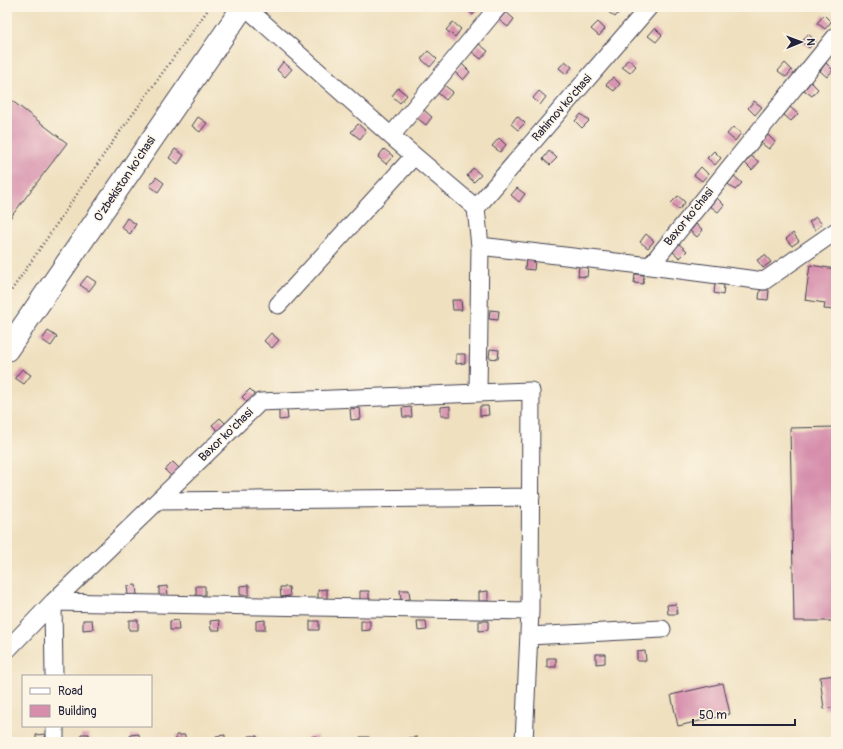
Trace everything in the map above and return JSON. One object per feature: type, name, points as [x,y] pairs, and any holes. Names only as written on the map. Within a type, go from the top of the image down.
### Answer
[{"type":"main road","name":"O'zbekiston ko'chasi","points":[[7,325],[225,7]]},
{"type":"main road","name":"O'zbekiston ko'chasi","points":[[7,350],[242,7]]},
{"type":"street","points":[[242,7],[250,11],[391,136],[476,208],[480,246],[478,393]]},
{"type":"street","points":[[391,136],[498,7]]},
{"type":"street","name":"Rahimov ko'chasi","points":[[476,208],[648,7]]},
{"type":"street","name":"Baxor ko'chasi","points":[[650,266],[836,36]]},
{"type":"street","points":[[278,305],[414,156]]},
{"type":"street","points":[[480,246],[650,266],[764,282],[836,231]]},
{"type":"street","name":"Baxor ko'chasi","points":[[7,650],[53,602],[260,402],[531,391],[531,497]]},
{"type":"street","points":[[158,501],[531,497],[530,611],[524,742]]},
{"type":"street","points":[[54,675],[53,602],[530,611]]},
{"type":"street","points":[[529,636],[662,629]]},
{"type":"street","points":[[55,727],[55,742]]},
{"type":"path","points":[[7,298],[109,147],[210,7]]},
{"type":"building","points":[[464,7],[480,7],[473,15]]},
{"type":"building","points":[[610,7],[618,7],[621,10],[615,17],[607,11]]},
{"type":"building","points":[[506,12],[514,19],[508,27],[499,20]]},
{"type":"building","points":[[824,15],[831,22],[825,29],[817,23]]},
{"type":"building","points":[[453,22],[461,29],[455,37],[446,30]]},
{"type":"building","points":[[598,22],[605,29],[599,36],[591,29]]},
{"type":"building","points":[[655,28],[662,35],[656,42],[648,36]]},
{"type":"building","points":[[808,34],[816,41],[809,48],[802,42]]},
{"type":"building","points":[[479,44],[488,51],[481,59],[472,52]]},
{"type":"building","points":[[428,51],[437,59],[430,67],[421,59]]},
{"type":"building","points":[[628,59],[636,66],[630,73],[622,67]]},
{"type":"building","points":[[565,61],[572,67],[566,74],[559,68]]},
{"type":"building","points":[[283,62],[292,69],[285,77],[277,70]]},
{"type":"building","points":[[785,63],[792,70],[786,77],[778,71]]},
{"type":"building","points":[[826,63],[833,70],[827,77],[820,71]]},
{"type":"building","points":[[462,64],[470,72],[463,80],[455,72]]},
{"type":"building","points":[[613,77],[620,84],[614,91],[606,85]]},
{"type":"building","points":[[811,82],[818,89],[812,96],[804,90]]},
{"type":"building","points":[[444,85],[453,92],[446,100],[438,93]]},
{"type":"building","points":[[398,88],[407,95],[400,103],[392,96]]},
{"type":"building","points":[[539,91],[546,97],[540,105],[533,98]]},
{"type":"building","points":[[7,97],[67,143],[7,222]]},
{"type":"building","points":[[754,101],[762,107],[755,115],[748,108]]},
{"type":"building","points":[[790,107],[798,114],[791,121],[784,115]]},
{"type":"building","points":[[424,110],[432,117],[426,125],[417,118]]},
{"type":"building","points":[[581,114],[589,121],[582,128],[575,121]]},
{"type":"building","points":[[517,116],[525,123],[518,130],[511,124]]},
{"type":"building","points":[[198,117],[207,123],[200,132],[192,126]]},
{"type":"building","points":[[358,124],[366,131],[360,139],[351,132]]},
{"type":"building","points":[[733,127],[741,133],[735,141],[727,134]]},
{"type":"building","points":[[768,135],[775,142],[769,149],[761,143]]},
{"type":"building","points":[[499,138],[506,145],[500,152],[492,146]]},
{"type":"building","points":[[175,149],[184,155],[178,164],[169,158]]},
{"type":"building","points":[[384,149],[393,156],[386,164],[378,157]]},
{"type":"building","points":[[549,151],[557,158],[550,165],[543,159]]},
{"type":"building","points":[[714,151],[721,158],[715,165],[707,158]]},
{"type":"building","points":[[751,156],[759,162],[752,170],[745,163]]},
{"type":"building","points":[[701,167],[708,174],[702,181],[694,175]]},
{"type":"building","points":[[473,168],[481,175],[474,182],[467,176]]},
{"type":"building","points":[[734,176],[742,183],[735,190],[728,184]]},
{"type":"building","points":[[156,177],[164,183],[158,192],[150,186]]},
{"type":"building","points":[[517,188],[525,194],[519,202],[511,195]]},
{"type":"building","points":[[678,196],[685,202],[679,210],[671,203]]},
{"type":"building","points":[[717,198],[724,205],[718,212],[710,206]]},
{"type":"building","points":[[816,217],[822,224],[815,230],[809,222]]},
{"type":"building","points":[[127,218],[136,224],[130,234],[121,227]]},
{"type":"building","points":[[696,224],[703,230],[697,237],[690,231]]},
{"type":"building","points":[[793,233],[799,241],[792,246],[786,239]]},
{"type":"building","points":[[646,234],[654,241],[648,248],[640,242]]},
{"type":"building","points":[[679,244],[687,251],[680,258],[673,252]]},
{"type":"building","points":[[765,255],[771,262],[763,268],[757,260]]},
{"type":"building","points":[[526,259],[535,260],[534,270],[525,269]]},
{"type":"building","points":[[810,265],[836,269],[836,310],[824,309],[825,303],[805,300]]},
{"type":"building","points":[[579,266],[588,267],[587,277],[578,276]]},
{"type":"building","points":[[635,274],[644,275],[643,284],[634,283]]},
{"type":"building","points":[[87,276],[96,282],[89,291],[80,285]]},
{"type":"building","points":[[715,284],[724,285],[723,295],[714,293]]},
{"type":"building","points":[[760,290],[769,290],[768,300],[759,299]]},
{"type":"building","points":[[452,300],[461,300],[462,310],[453,310]]},
{"type":"building","points":[[490,310],[499,311],[498,320],[489,319]]},
{"type":"building","points":[[836,319],[836,335],[833,334]]},
{"type":"building","points":[[48,331],[57,337],[51,346],[42,340]]},
{"type":"building","points":[[271,333],[279,340],[272,348],[264,341]]},
{"type":"building","points":[[490,349],[499,350],[498,359],[489,358]]},
{"type":"building","points":[[456,354],[465,354],[465,363],[456,364]]},
{"type":"building","points":[[22,369],[31,375],[24,384],[15,378]]},
{"type":"building","points":[[250,389],[258,397],[250,405],[242,397]]},
{"type":"building","points":[[450,406],[450,416],[441,416],[441,407]]},
{"type":"building","points":[[480,406],[488,406],[489,415],[480,416]]},
{"type":"building","points":[[411,407],[412,417],[403,417],[402,408]]},
{"type":"building","points":[[360,408],[361,419],[351,420],[350,409]]},
{"type":"building","points":[[279,410],[287,410],[288,419],[279,420]]},
{"type":"building","points":[[220,418],[228,426],[220,433],[212,425]]},
{"type":"building","points":[[836,427],[836,621],[794,621],[790,428]]},
{"type":"building","points":[[173,462],[181,470],[173,478],[165,470]]},
{"type":"building","points":[[136,585],[137,595],[128,595],[127,586]]},
{"type":"building","points":[[249,585],[249,595],[240,595],[240,586]]},
{"type":"building","points":[[167,586],[168,596],[159,596],[159,587]]},
{"type":"building","points":[[196,586],[205,586],[205,595],[196,596]]},
{"type":"building","points":[[280,587],[289,587],[290,596],[281,597]]},
{"type":"building","points":[[327,589],[327,598],[318,599],[318,590]]},
{"type":"building","points":[[400,590],[409,590],[410,599],[401,600]]},
{"type":"building","points":[[360,591],[369,591],[369,600],[360,601]]},
{"type":"building","points":[[488,591],[488,601],[479,601],[479,592]]},
{"type":"building","points":[[676,604],[677,614],[668,614],[667,605]]},
{"type":"building","points":[[83,620],[92,620],[93,629],[83,630]]},
{"type":"building","points":[[129,620],[138,620],[138,630],[129,630]]},
{"type":"building","points":[[178,620],[179,630],[170,630],[170,621]]},
{"type":"building","points":[[219,620],[220,630],[211,630],[210,621]]},
{"type":"building","points":[[265,620],[265,630],[256,630],[256,621]]},
{"type":"building","points":[[310,621],[319,621],[319,630],[310,630]]},
{"type":"building","points":[[361,621],[370,621],[370,630],[361,631]]},
{"type":"building","points":[[417,621],[426,621],[427,630],[418,631]]},
{"type":"building","points":[[479,621],[488,621],[488,630],[479,631]]},
{"type":"building","points":[[645,651],[646,661],[637,661],[637,652]]},
{"type":"building","points":[[596,654],[605,654],[605,663],[596,664]]},
{"type":"building","points":[[547,658],[556,658],[556,667],[547,667]]},
{"type":"building","points":[[836,675],[836,707],[824,709],[820,677]]},
{"type":"building","points":[[723,683],[730,714],[678,726],[671,695]]},
{"type":"building","points":[[45,734],[46,742],[36,742],[36,735]]},
{"type":"building","points":[[81,734],[89,734],[90,742],[81,742]]},
{"type":"building","points":[[139,734],[140,742],[131,742],[130,735]]},
{"type":"building","points":[[176,735],[185,735],[185,742],[176,742]]},
{"type":"building","points":[[225,735],[225,742],[216,742],[216,736]]},
{"type":"building","points":[[248,736],[257,736],[257,742],[248,742]]},
{"type":"building","points":[[317,736],[318,742],[309,742],[308,737]]},
{"type":"building","points":[[360,737],[369,737],[369,742],[360,742]]},
{"type":"building","points":[[417,737],[417,742],[408,742],[408,738]]},
{"type":"building","points":[[467,738],[476,738],[476,742],[467,742]]}]
